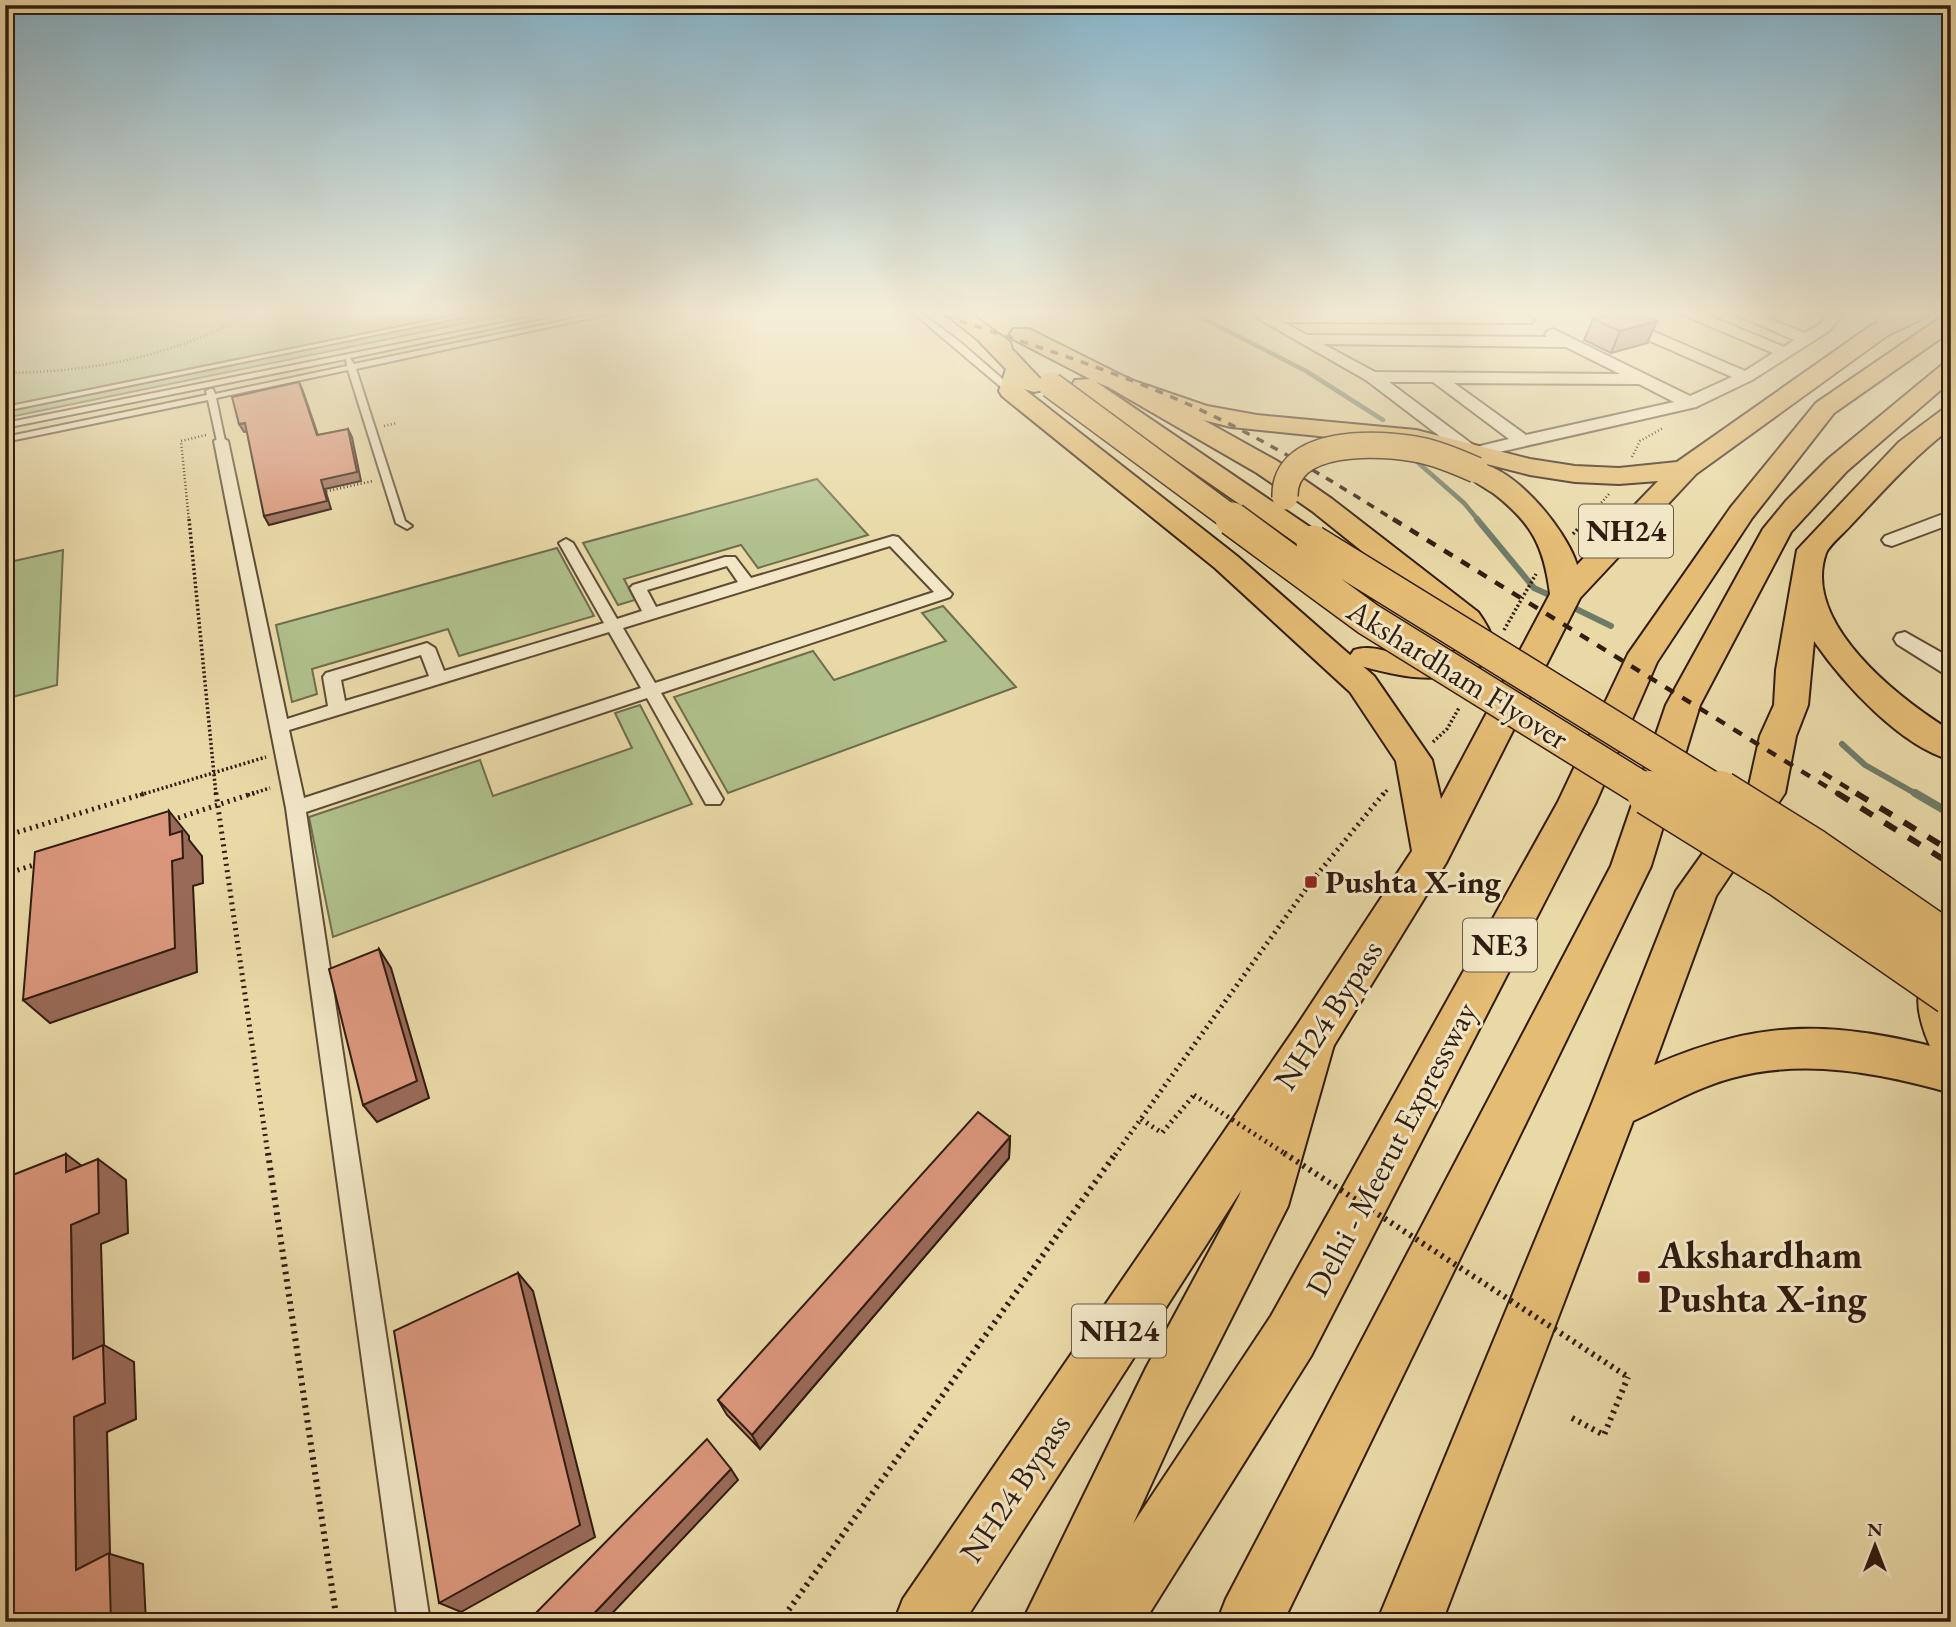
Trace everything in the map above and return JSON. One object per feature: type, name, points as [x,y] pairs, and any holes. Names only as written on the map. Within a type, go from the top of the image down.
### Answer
[{"type":"main road","points":[[1022,387],[1226,562],[1362,684],[1413,760]]},
{"type":"main road","points":[[1028,387],[1041,393],[1342,632],[1366,657],[1380,675],[1399,711],[1413,760],[1432,852]]},
{"type":"main road","name":"Akshardham Flyover","points":[[1069,387],[1368,619],[1781,875],[1951,993]]},
{"type":"main road","name":"Akshardham Flyover","points":[[1070,387],[1313,542],[1813,851],[1951,946]]},
{"type":"main road","points":[[1127,387],[1267,467],[1322,505],[1467,619],[1477,634],[1477,654],[1451,667],[1403,666],[1366,657]]},
{"type":"main road","points":[[1130,387],[1191,411],[1232,419],[1442,443],[1543,470],[1620,477],[1686,468]]},
{"type":"main road","name":"NH24 Bypass","points":[[926,1622],[1312,1041],[1432,852],[1543,632],[1566,594],[1686,468],[1796,387]]},
{"type":"main road","name":"Delhi - Meerut Expressway","points":[[1106,1622],[1291,1336],[1577,802],[1640,662],[1741,513],[1825,408],[1856,387]]},
{"type":"main road","name":"NE3","points":[[1249,1622],[1630,866],[1683,705],[1779,529],[1794,509],[1883,425],[1929,387]]},
{"type":"main road","points":[[1409,1622],[1615,1106],[1697,891],[1766,793],[1777,736],[1791,705],[1812,550],[1908,448],[1951,415]]},
{"type":"main road","points":[[1313,542],[1285,497],[1286,481],[1295,467],[1311,456],[1360,445],[1420,450],[1476,470],[1510,492],[1549,532],[1557,551],[1566,594]]},
{"type":"main road","points":[[1806,580],[1810,603],[1840,654],[1901,712],[1951,748]]},
{"type":"main road","points":[[1951,976],[1942,986],[1938,1004],[1943,1027],[1951,1043]]},
{"type":"main road","points":[[1054,1622],[1166,1388],[1262,1206],[1312,1041]]},
{"type":"main road","points":[[1615,1106],[1690,1072],[1750,1053],[1818,1048],[1895,1057],[1951,1072]]},
{"type":"street","points":[[1385,387],[1473,453],[1690,403],[1725,387]]},
{"type":"street","points":[[1449,387],[1521,440]]},
{"type":"street","points":[[1657,387],[1690,403]]},
{"type":"street","points":[[220,437],[296,808],[414,1622]]},
{"type":"street","points":[[1892,540],[1951,517]]},
{"type":"street","points":[[280,727],[893,540],[944,594],[296,808]]},
{"type":"street","points":[[566,544],[713,799]]},
{"type":"street","points":[[652,614],[638,588],[730,560],[747,584]]},
{"type":"street","points":[[1905,639],[1951,668]]},
{"type":"street","points":[[337,709],[332,677],[427,648],[438,678]]},
{"type":"lane","points":[[5,410],[117,387]]},
{"type":"lane","points":[[5,426],[195,387]]},
{"type":"lane","points":[[209,387],[220,437]]},
{"type":"lane","points":[[5,440],[256,387]]},
{"type":"lane","points":[[357,387],[401,523],[407,526]]},
{"type":"path","points":[[371,428],[397,423]]},
{"type":"path","points":[[1528,587],[1557,551],[1608,497],[1640,441],[1673,423]]},
{"type":"path","points":[[220,437],[181,441],[216,772],[217,805],[337,1622]]},
{"type":"path","points":[[321,492],[382,479]]},
{"type":"path","points":[[780,1622],[1311,882],[1413,760],[1447,729]]},
{"type":"path","points":[[5,836],[285,751]]},
{"type":"path","points":[[164,822],[291,782]]},
{"type":"path","points":[[5,874],[45,861]]},
{"type":"path","points":[[1141,1119],[1162,1133],[1194,1095],[1628,1377],[1604,1435],[1572,1418]]},
{"type":"green space","points":[[5,387],[156,387],[5,418]]},
{"type":"green space","points":[[817,479],[868,535],[758,568],[741,545],[624,579],[635,600],[618,605],[583,543]]},
{"type":"green space","points":[[557,548],[594,616],[459,656],[448,629],[312,669],[317,694],[292,702],[276,625]]},
{"type":"green space","points":[[63,550],[57,685],[5,699],[5,563]]},
{"type":"green space","points":[[943,606],[1016,687],[728,793],[674,697],[813,651],[834,680],[946,641],[922,613]]},
{"type":"green space","points":[[640,705],[692,804],[333,937],[309,817],[480,760],[493,796],[632,748],[615,713]]},
{"type":"building","points":[[277,387],[301,387],[317,435],[348,429],[357,472],[321,480],[327,501],[264,516],[245,423],[239,424],[232,397]]},
{"type":"building","points":[[169,811],[170,835],[182,831],[183,858],[172,861],[175,948],[23,1000],[35,852]]},
{"type":"building","points":[[379,949],[417,1081],[363,1105],[329,969]]},
{"type":"building","points":[[978,1112],[1010,1137],[752,1435],[718,1400]]},
{"type":"building","points":[[66,1154],[66,1172],[98,1159],[99,1213],[71,1225],[73,1359],[103,1345],[105,1403],[74,1417],[76,1570],[109,1553],[111,1622],[5,1622],[5,1178]]},
{"type":"building","points":[[518,1273],[580,1525],[439,1603],[394,1331]]},
{"type":"building","points":[[707,1439],[731,1469],[586,1622],[527,1622]]},
{"type":"waterway","points":[[1331,387],[1383,420]]},
{"type":"waterway","points":[[1415,460],[1464,503],[1479,521]]},
{"type":"waterway","points":[[1477,519],[1534,588],[1556,598]]},
{"type":"waterway","points":[[1566,604],[1611,626]]},
{"type":"waterway","points":[[1842,744],[1865,765],[1918,795]]},
{"type":"waterway","points":[[1915,793],[1951,814]]},
{"type":"railway","points":[[1147,387],[1264,442],[1396,521]]},
{"type":"railway","points":[[1393,519],[1840,795]]},
{"type":"railway","points":[[1823,773],[1859,795]]},
{"type":"railway","points":[[1837,793],[1951,864]]},
{"type":"railway","points":[[1856,793],[1951,851]]},
{"type":"place","name":"Pushta X-ing","points":[[1311,882]]},
{"type":"place","name":"Akshardham Pushta X-ing","points":[[1644,1277]]}]
